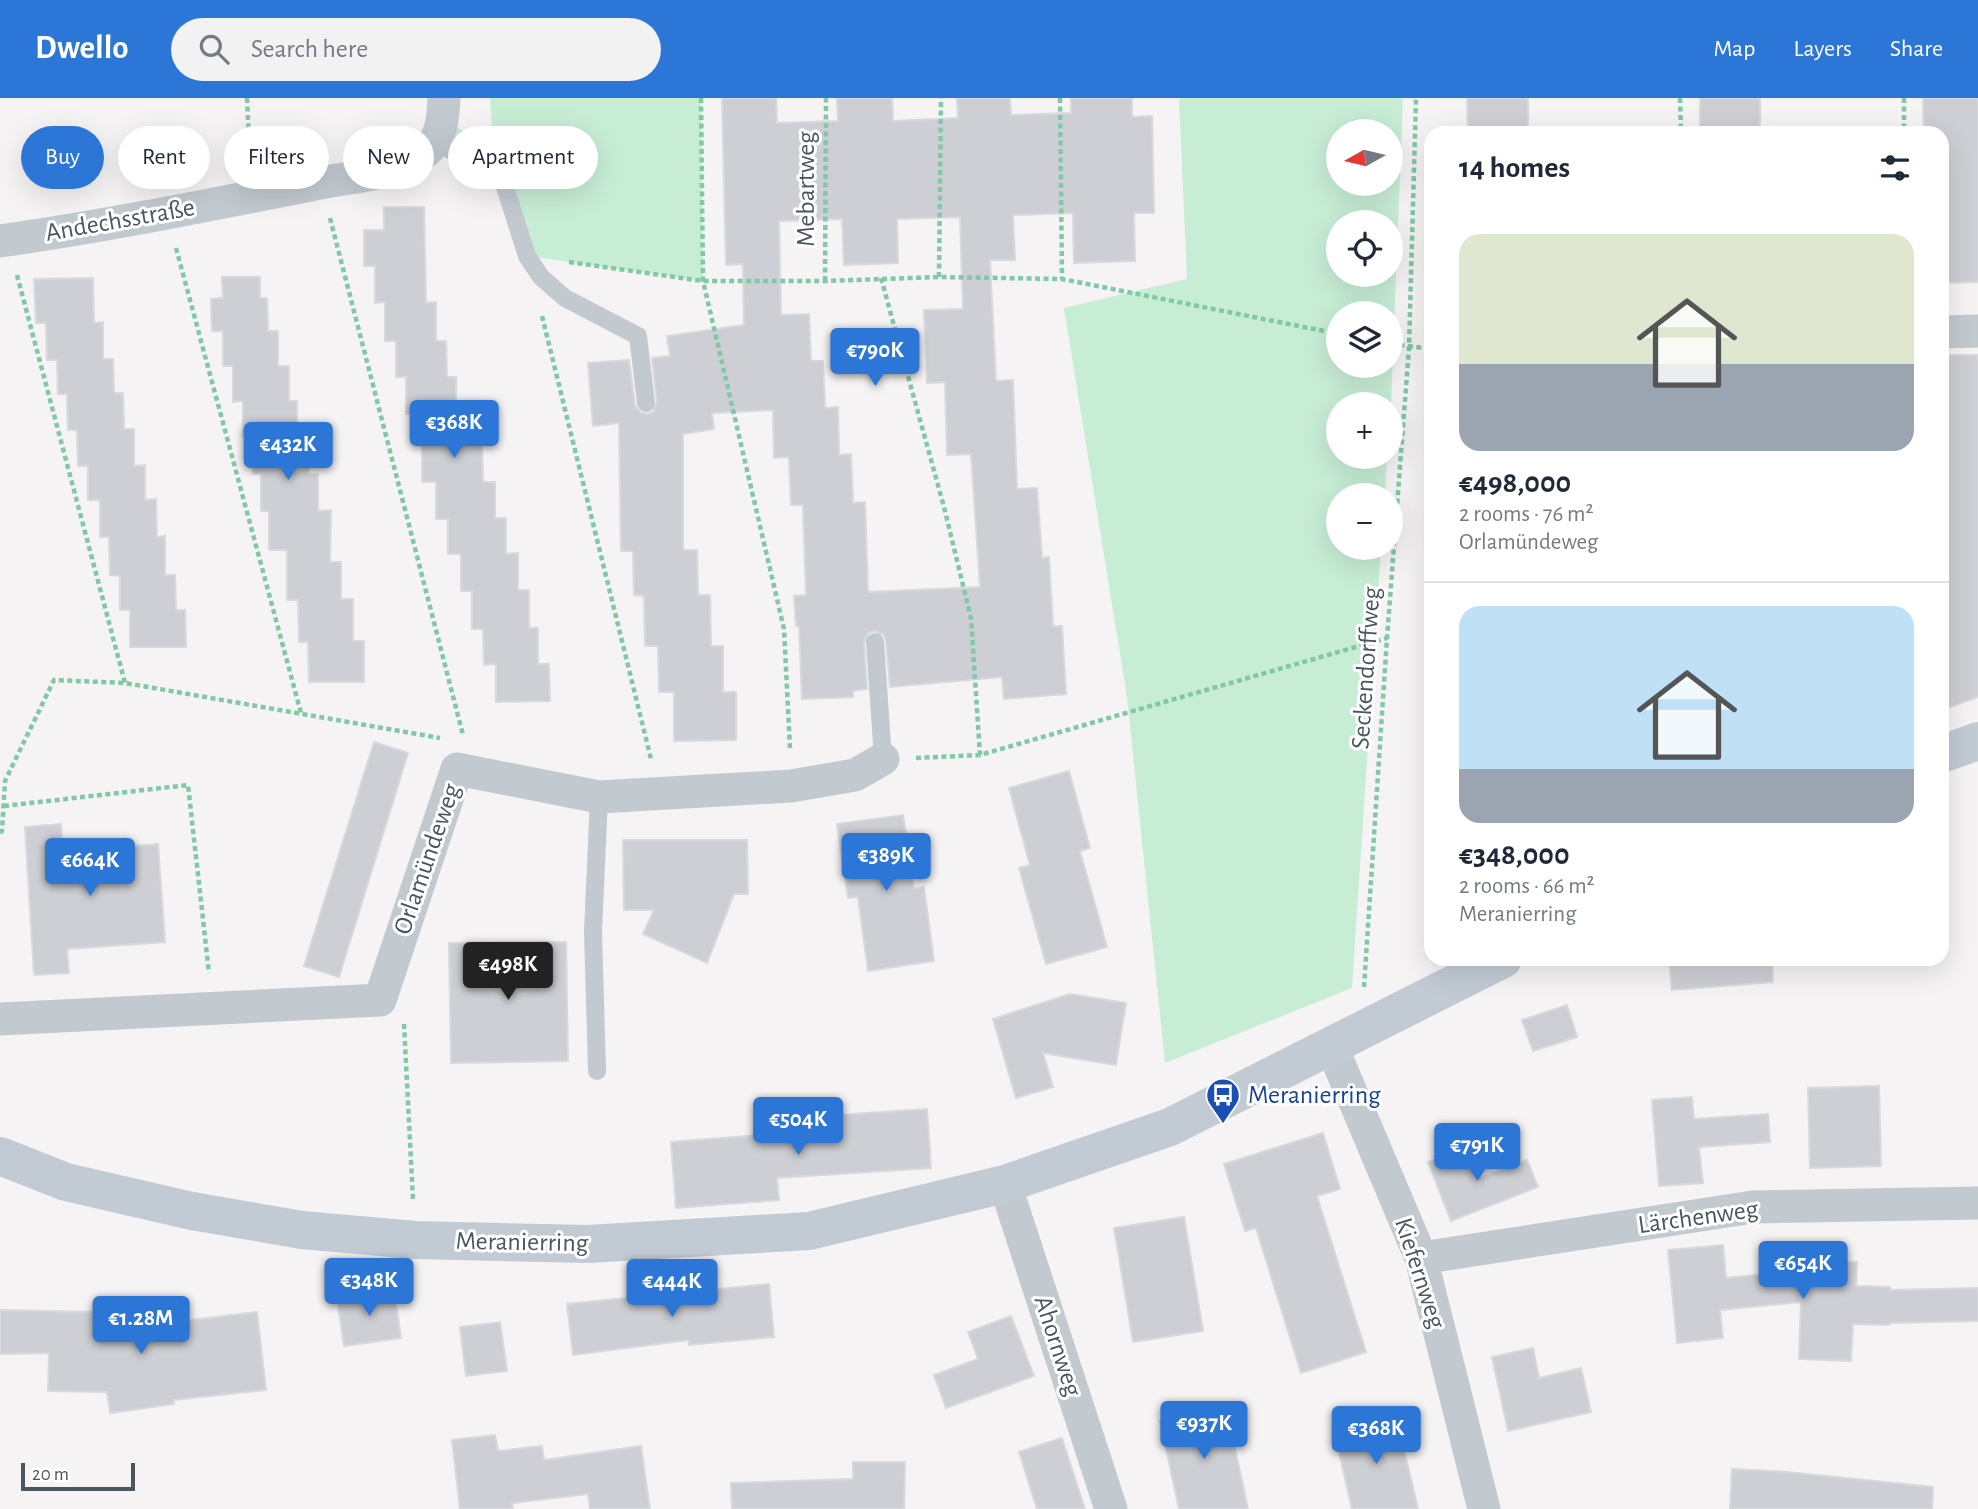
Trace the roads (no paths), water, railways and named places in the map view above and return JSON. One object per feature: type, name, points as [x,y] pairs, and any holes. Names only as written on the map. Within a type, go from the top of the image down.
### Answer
[{"type":"street","points":[[436,141],[443,118],[444,98]]},
{"type":"street","name":"Andechsstraße","points":[[3,240],[251,197],[397,167],[425,152],[436,141]]},
{"type":"street","points":[[1949,332],[1978,331]]},
{"type":"street","points":[[1949,751],[1978,741]]},
{"type":"street","name":"Orlamündeweg","points":[[0,1019],[380,1000],[461,756],[599,797],[792,786],[855,775],[883,760]]},
{"type":"street","name":"Meranierring","points":[[0,1156],[66,1182],[192,1211],[302,1230],[415,1240],[588,1244],[809,1231],[1005,1184],[1170,1127],[1489,966]]},
{"type":"street","name":"Kiefernweg","points":[[1346,1038],[1421,1258],[1484,1509]]},
{"type":"street","name":"Ahornweg","points":[[1005,1184],[1111,1509]]},
{"type":"street","name":"Lärchenweg","points":[[1421,1258],[1753,1207],[1978,1203]]},
{"type":"lane","points":[[436,141],[504,184],[527,256],[541,277],[565,298],[638,336],[646,403]]},
{"type":"lane","points":[[875,642],[883,760]]},
{"type":"lane","points":[[597,1071],[593,932],[599,797]]},
{"type":"place","name":"Meranierring","points":[[1223,1125]]}]
